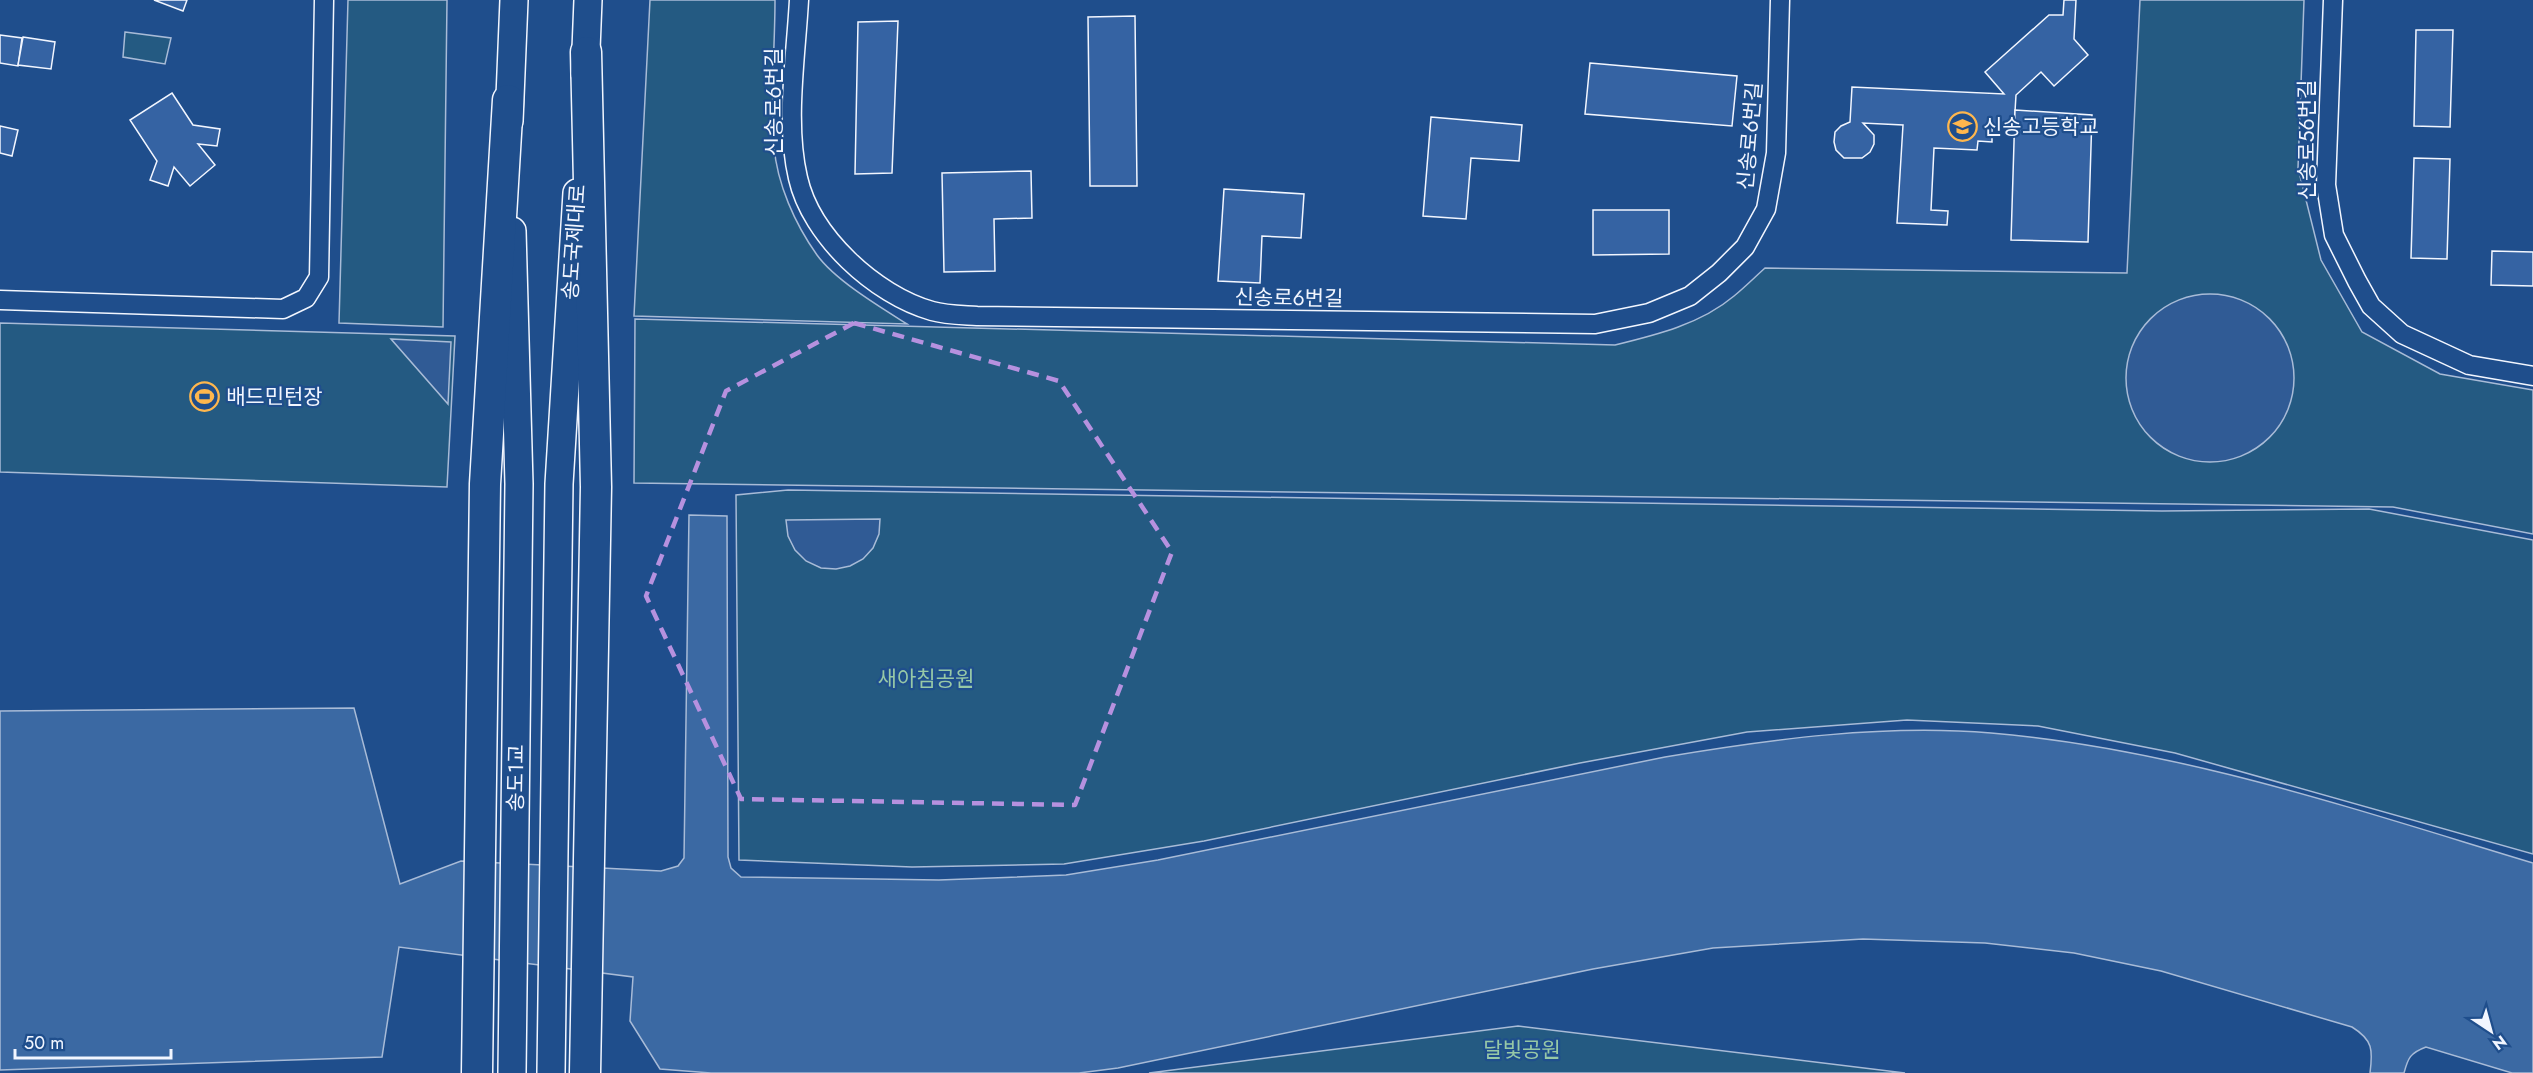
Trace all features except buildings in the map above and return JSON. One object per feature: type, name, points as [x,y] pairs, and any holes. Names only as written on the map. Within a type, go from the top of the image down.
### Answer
[{"type":"main road","points":[[477,1073],[485,484],[514,0]]},
{"type":"main road","name":"송도국제대로","points":[[559,484],[588,0]]},
{"type":"main road","points":[[585,1073],[596,487],[586,52]]},
{"type":"main road","name":"송도1교","points":[[508,100],[519,484],[512,1073]]},
{"type":"main road","name":"송도1교","points":[[551,1073],[559,484]]},
{"type":"street","points":[[0,300],[284,309],[306,298],[319,277],[324,0]]},
{"type":"street","name":"신송로6번길","points":[[799,0],[792,132],[798,179],[820,230],[852,266],[898,296],[932,312],[977,316],[1595,324],[1649,313],[1690,296],[1719,273],[1745,247],[1766,209],[1776,153],[1780,0]]},
{"type":"street","name":"신송로56번길","points":[[2333,0],[2326,185],[2334,235],[2357,281],[2371,306],[2402,334],[2469,365],[2533,376]]},
{"type":"highlighted area","points":[[854,323],[1059,381],[1172,552],[1075,805],[741,799],[646,596],[726,391]]},
{"type":"green space","points":[[348,0],[447,0],[443,327],[339,323]]},
{"type":"green space","points":[[650,0],[775,0],[774,146],[779,175],[788,203],[809,243],[825,264],[859,292],[907,324],[634,316]]},
{"type":"green space","points":[[2140,0],[2304,0],[2298,168],[2321,260],[2362,332],[2440,374],[2533,390],[2533,534],[2393,507],[634,483],[635,319],[1615,345],[1678,327],[1707,314],[1734,296],[1765,268],[2127,273]]},
{"type":"green space","points":[[125,32],[171,38],[165,64],[123,57]]},
{"type":"green space","points":[[0,323],[455,336],[447,487],[0,472]]},
{"type":"green space","name":"새아침공원","points":[[788,490],[2162,511],[2369,509],[2533,540],[2533,854],[2175,753],[2038,726],[1907,720],[1747,732],[1580,763],[1204,841],[1064,864],[912,867],[739,860],[736,495]]},
{"type":"green space","name":"달빛공원","points":[[1518,1026],[1905,1073],[1149,1073]]},
{"type":"shaded area","points":[[2210,294],[2242,300],[2257,308],[2269,319],[2280,331],[2288,346],[2294,378],[2288,410],[2280,425],[2269,437],[2257,448],[2242,456],[2210,462],[2178,456],[2163,448],[2151,437],[2140,425],[2132,410],[2126,378],[2132,346],[2140,331],[2151,319],[2163,308],[2178,300]]},
{"type":"shaded area","points":[[391,339],[451,342],[448,404]]},
{"type":"shaded area","points":[[689,515],[727,516],[728,857],[731,868],[741,877],[939,880],[1066,875],[1158,860],[1705,750],[1787,739],[1869,732],[1910,730],[1991,733],[2128,752],[2197,767],[2332,803],[2533,863],[2533,1073],[2512,1073],[2426,1047],[2416,1051],[2410,1057],[2404,1073],[2370,1073],[2370,1046],[2364,1036],[2352,1027],[2161,971],[2074,953],[1985,943],[1863,939],[1713,948],[1593,969],[1118,1068],[1079,1073],[711,1073],[660,1069],[630,1021],[633,977],[399,947],[382,1057],[0,1070],[0,711],[354,708],[400,884],[461,861],[661,871],[678,866],[684,858]]},
{"type":"shaded area","points":[[880,519],[879,534],[873,548],[863,559],[850,566],[836,569],[821,568],[806,561],[795,550],[788,536],[786,520]]},
{"type":"place","name":"신송고등학교","points":[[1962,127]]},
{"type":"place","name":"배드민턴장","points":[[205,397]]}]
